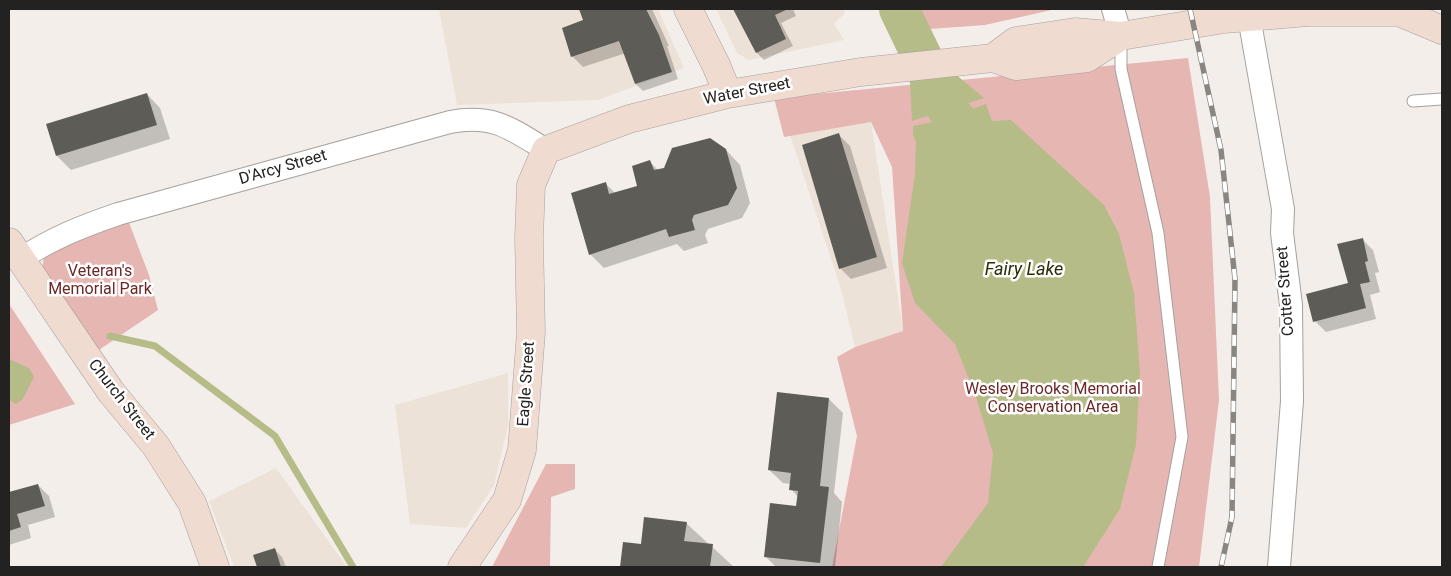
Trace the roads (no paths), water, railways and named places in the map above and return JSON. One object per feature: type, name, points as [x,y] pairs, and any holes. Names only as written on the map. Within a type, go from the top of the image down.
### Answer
[{"type":"main road","points":[[688,9],[728,94]]},
{"type":"main road","name":"Water Street","points":[[546,150],[630,119],[728,94],[861,72],[993,58],[1016,66],[1087,58],[1121,36],[1193,23],[1308,12],[1405,10],[1442,30]]},
{"type":"main road","name":"Eagle Street","points":[[462,567],[507,500],[522,450],[531,332],[528,238],[531,185],[546,150]]},
{"type":"main road","name":"Church Street","points":[[15,250],[111,392],[162,454],[192,503],[216,567]]},
{"type":"street","points":[[1113,9],[1121,36]]},
{"type":"street","name":"Cotter Street","points":[[1249,17],[1282,210],[1284,258],[1291,306],[1290,355],[1292,401],[1279,567]]},
{"type":"street","name":"D'Arcy Street","points":[[15,250],[45,242],[71,230],[111,216],[450,122],[486,119],[506,126],[546,150]]},
{"type":"lane","points":[[1121,36],[1121,69],[1158,233],[1182,437],[1158,567]]},
{"type":"lane","points":[[1412,101],[1442,99]]},
{"type":"water","points":[[881,9],[918,9],[954,73],[984,98],[912,121],[910,82]]},
{"type":"water","name":"Fairy Lake","points":[[986,104],[992,121],[1011,120],[1104,205],[1119,234],[1134,293],[1140,373],[1136,445],[1120,509],[1083,567],[941,567],[988,503],[993,453],[976,397],[955,344],[915,303],[902,263],[915,174],[916,142],[913,126],[937,121]]},
{"type":"water","points":[[9,359],[29,368],[34,377],[23,399],[16,404],[9,400]]},
{"type":"waterway","points":[[899,9],[947,109],[988,156]]},
{"type":"waterway","points":[[110,336],[155,346],[275,436],[353,567]]},
{"type":"railway","points":[[1190,9],[1221,150],[1235,279],[1232,517],[1221,567]]},
{"type":"park label","name":"Veteran's Memorial Park","points":[[100,281]]},
{"type":"park label","name":"Wesley Brooks Memorial Conservation Area","points":[[1053,399]]}]
